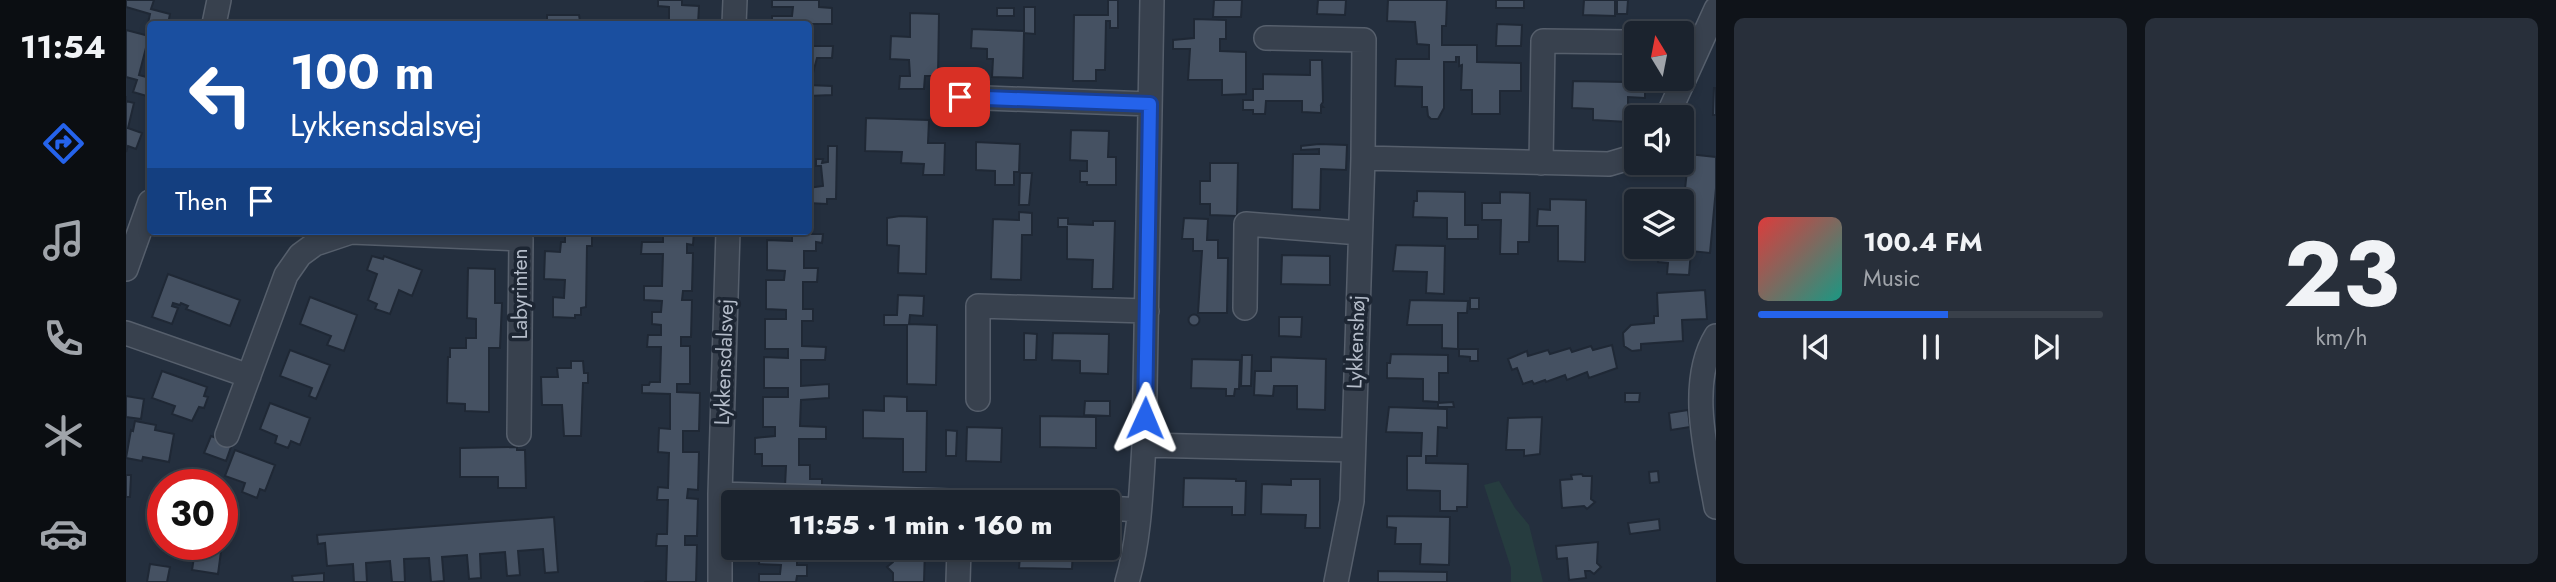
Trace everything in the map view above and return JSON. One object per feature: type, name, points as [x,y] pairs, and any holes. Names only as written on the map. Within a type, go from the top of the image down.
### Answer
[{"type":"street","points":[[215,21],[219,0]]},
{"type":"street","points":[[734,21],[735,0]]},
{"type":"street","points":[[1127,582],[1139,510],[1144,445],[1152,0]]},
{"type":"street","points":[[1672,105],[1716,9]]},
{"type":"street","name":"Lykkenshøj","points":[[1266,38],[1364,40],[1352,501],[1336,582]]},
{"type":"street","points":[[1541,163],[1543,41],[1624,42]]},
{"type":"street","points":[[960,97],[1150,104]]},
{"type":"street","points":[[1363,158],[1609,164],[1624,160]]},
{"type":"street","points":[[126,269],[147,210]]},
{"type":"street","points":[[1245,308],[1246,224],[1360,233]]},
{"type":"street","name":"Labyrinten","points":[[227,435],[286,275],[300,255],[315,244],[340,235]]},
{"type":"street","name":"Labyrinten","points":[[436,235],[521,239],[519,434]]},
{"type":"street","name":"Lykkensdalsvej","points":[[720,582],[728,235]]},
{"type":"street","points":[[978,399],[978,306],[1147,311]]},
{"type":"street","points":[[126,333],[249,376]]},
{"type":"street","points":[[1716,335],[1701,378],[1703,430],[1716,507]]},
{"type":"street","points":[[1144,445],[1353,450]]},
{"type":"street","points":[[1120,509],[1139,510]]},
{"type":"street","points":[[958,582],[959,560]]},
{"type":"green space","points":[[1499,481],[1529,525],[1543,582],[1511,582],[1511,568],[1484,485]]},
{"type":"building","points":[[126,0],[154,0],[151,9],[170,14],[169,21],[148,21],[150,14],[126,7]]},
{"type":"building","points":[[658,0],[682,0],[682,5],[699,6],[698,21],[669,21],[669,7],[658,6]]},
{"type":"building","points":[[772,0],[819,0],[819,7],[832,8],[832,24],[772,21],[772,16],[792,16],[793,7],[772,7]]},
{"type":"building","points":[[1108,0],[1118,0],[1118,28],[1110,28],[1110,21],[1106,21],[1105,70],[1096,70],[1096,81],[1073,81],[1074,15],[1108,15]]},
{"type":"building","points":[[1214,0],[1242,0],[1241,17],[1213,17]]},
{"type":"building","points":[[1318,0],[1346,0],[1345,15],[1317,14]]},
{"type":"building","points":[[1388,0],[1447,0],[1442,45],[1477,45],[1477,62],[1521,63],[1521,91],[1500,91],[1500,114],[1472,114],[1472,90],[1461,90],[1462,65],[1459,66],[1459,57],[1456,57],[1456,62],[1444,62],[1444,108],[1438,119],[1431,119],[1427,107],[1422,107],[1422,87],[1395,86],[1396,59],[1429,59],[1429,45],[1417,44],[1415,22],[1387,21]]},
{"type":"building","points":[[1496,0],[1524,0],[1524,8],[1496,8]]},
{"type":"building","points":[[1584,0],[1615,0],[1615,16],[1583,15]]},
{"type":"building","points":[[1617,0],[1628,0],[1627,14],[1617,14]]},
{"type":"building","points":[[1024,7],[1035,7],[1035,34],[1024,33],[1023,78],[992,77],[993,59],[987,59],[987,49],[971,48],[972,29],[1024,31]]},
{"type":"building","points":[[997,8],[1014,8],[1014,16],[997,16]]},
{"type":"building","points":[[910,13],[939,14],[938,76],[925,76],[924,89],[899,89],[900,76],[910,76],[909,60],[890,59],[891,36],[910,37]]},
{"type":"building","points":[[547,15],[579,15],[580,21],[547,21]]},
{"type":"building","points":[[1194,19],[1226,20],[1226,39],[1220,39],[1220,51],[1246,52],[1246,94],[1222,95],[1222,80],[1188,80],[1190,49],[1173,49],[1173,40],[1194,38]]},
{"type":"building","points":[[1497,24],[1522,25],[1521,46],[1496,46]]},
{"type":"building","points":[[126,30],[147,35],[139,75],[147,77],[147,96],[133,92],[137,80],[126,77]]},
{"type":"building","points":[[812,46],[833,46],[832,58],[817,58],[813,73]]},
{"type":"building","points":[[1310,60],[1322,60],[1321,113],[1302,112],[1302,101],[1266,101],[1265,114],[1253,114],[1253,110],[1243,110],[1243,100],[1253,100],[1253,89],[1263,89],[1263,74],[1310,75]]},
{"type":"building","points":[[1573,81],[1624,82],[1624,91],[1645,91],[1645,98],[1628,97],[1628,105],[1624,105],[1624,122],[1593,120],[1593,109],[1572,108]]},
{"type":"building","points":[[812,85],[832,86],[832,95],[812,96]]},
{"type":"building","points":[[1716,88],[1716,115],[1713,115]]},
{"type":"building","points":[[126,101],[134,103],[128,128],[142,133],[136,149],[128,146],[126,152]]},
{"type":"building","points":[[866,118],[929,120],[928,143],[945,143],[944,175],[923,175],[924,164],[901,163],[902,152],[865,151]]},
{"type":"building","points":[[1071,130],[1109,131],[1108,157],[1116,157],[1116,185],[1087,185],[1087,182],[1080,182],[1080,171],[1087,171],[1087,161],[1070,160]]},
{"type":"building","points":[[976,142],[1020,144],[1019,172],[1014,172],[1014,185],[995,185],[995,171],[976,170]]},
{"type":"building","points":[[1347,145],[1346,170],[1321,169],[1320,210],[1292,209],[1293,154],[1319,154],[1319,149],[1301,150],[1301,146]]},
{"type":"building","points":[[828,146],[837,146],[836,199],[827,199],[827,204],[812,203],[812,187],[823,186],[821,166],[816,166],[816,159],[823,159],[822,163],[828,162]]},
{"type":"building","points":[[1694,155],[1716,157],[1710,253],[1694,251],[1694,189],[1685,189],[1686,175],[1694,175]]},
{"type":"building","points":[[1210,163],[1238,163],[1237,216],[1210,215],[1210,204],[1200,204],[1200,181],[1210,181]]},
{"type":"building","points":[[1020,173],[1032,173],[1029,205],[1019,205]]},
{"type":"building","points":[[1417,191],[1465,192],[1465,225],[1478,225],[1478,239],[1447,239],[1447,218],[1413,217]]},
{"type":"building","points":[[1500,192],[1530,193],[1529,242],[1518,242],[1518,254],[1500,254],[1501,220],[1482,220],[1482,203],[1500,203]]},
{"type":"building","points":[[1550,199],[1586,200],[1585,262],[1558,261],[1558,226],[1537,226],[1538,209],[1550,210]]},
{"type":"building","points":[[1019,212],[1032,213],[1032,235],[1022,235],[1021,280],[991,279],[993,219],[1019,220]]},
{"type":"building","points":[[927,217],[926,274],[898,273],[899,246],[887,245],[887,218]]},
{"type":"building","points":[[1058,218],[1068,218],[1068,224],[1093,225],[1093,221],[1115,221],[1113,289],[1092,289],[1093,260],[1067,259],[1067,227],[1058,227]]},
{"type":"building","points":[[1184,218],[1208,219],[1207,240],[1218,240],[1218,258],[1228,258],[1227,313],[1198,313],[1202,251],[1193,251],[1193,239],[1182,239]]},
{"type":"building","points":[[823,234],[822,243],[816,242],[816,251],[804,251],[804,268],[818,268],[817,282],[803,282],[803,309],[813,309],[813,321],[802,321],[802,346],[826,347],[825,360],[801,360],[801,386],[829,384],[829,398],[801,400],[800,426],[826,427],[826,439],[799,439],[799,465],[810,465],[810,479],[822,479],[822,487],[785,486],[786,466],[762,466],[762,454],[755,454],[755,438],[775,436],[775,427],[763,427],[763,397],[788,397],[788,388],[764,388],[764,357],[788,358],[788,349],[765,349],[765,319],[786,319],[786,310],[766,309],[766,280],[784,280],[785,271],[767,270],[767,240],[792,241],[792,235]]},
{"type":"building","points":[[565,235],[592,235],[592,246],[587,246],[586,307],[581,308],[581,315],[575,315],[575,318],[553,317],[553,297],[564,298],[565,280],[544,279],[545,251],[560,252],[561,242],[565,242]]},
{"type":"building","points":[[663,235],[694,235],[693,245],[687,244],[687,253],[693,253],[692,291],[683,291],[682,300],[692,300],[691,337],[681,337],[681,346],[690,346],[690,384],[677,384],[677,392],[700,393],[699,431],[683,431],[683,452],[699,452],[698,490],[688,489],[687,498],[698,499],[697,536],[685,536],[685,545],[697,545],[696,582],[644,582],[666,581],[667,546],[656,546],[657,534],[667,534],[668,500],[657,500],[658,487],[668,488],[669,453],[658,452],[659,428],[670,429],[670,394],[642,393],[642,385],[660,382],[661,347],[647,347],[648,335],[661,335],[661,325],[652,324],[652,312],[661,312],[662,301],[644,300],[644,286],[662,286],[663,254],[641,254],[642,242],[663,242]]},
{"type":"building","points":[[1396,245],[1445,246],[1444,294],[1426,293],[1427,272],[1393,271]]},
{"type":"building","points":[[1282,255],[1330,256],[1330,285],[1281,284]]},
{"type":"building","points":[[372,256],[383,259],[384,256],[422,270],[412,296],[399,290],[390,314],[375,309],[377,304],[368,300],[377,274],[367,270]]},
{"type":"building","points":[[1658,259],[1690,259],[1689,275],[1667,274],[1668,263],[1658,262]]},
{"type":"building","points":[[468,268],[495,269],[495,303],[502,303],[500,348],[489,348],[489,412],[465,411],[465,404],[447,403],[450,348],[466,348],[466,338],[476,338],[476,319],[467,318]]},
{"type":"building","points":[[168,274],[240,300],[230,326],[186,309],[188,306],[181,303],[173,303],[172,306],[178,308],[172,324],[152,317]]},
{"type":"building","points":[[1705,290],[1707,319],[1682,320],[1683,341],[1641,344],[1641,350],[1632,351],[1624,346],[1623,333],[1631,325],[1654,323],[1654,316],[1658,316],[1657,293]]},
{"type":"building","points":[[898,295],[924,296],[923,316],[910,315],[909,324],[937,325],[936,385],[907,384],[907,325],[884,325],[884,315],[897,315]]},
{"type":"building","points":[[310,297],[357,315],[344,351],[327,345],[331,336],[300,324]]},
{"type":"building","points":[[1470,298],[1479,298],[1479,309],[1470,309]]},
{"type":"building","points":[[1410,300],[1468,301],[1467,313],[1458,313],[1458,349],[1442,348],[1442,325],[1407,325]]},
{"type":"building","points":[[1194,314],[1200,320],[1194,326],[1188,320]]},
{"type":"building","points":[[1279,317],[1302,317],[1301,337],[1279,336]]},
{"type":"building","points":[[1024,333],[1037,334],[1036,360],[1024,360]]},
{"type":"building","points":[[1053,333],[1109,334],[1108,374],[1080,373],[1080,361],[1052,360]]},
{"type":"building","points":[[1612,345],[1617,368],[1589,378],[1587,372],[1567,380],[1565,375],[1546,382],[1545,380],[1534,384],[1532,381],[1523,384],[1517,368],[1512,370],[1508,359],[1527,351],[1528,356],[1548,350],[1550,354],[1570,348],[1572,352],[1591,346],[1593,350]]},
{"type":"building","points":[[1459,349],[1478,349],[1478,361],[1459,356]]},
{"type":"building","points":[[290,350],[330,365],[316,399],[309,396],[312,388],[280,376]]},
{"type":"building","points":[[1391,354],[1448,355],[1448,373],[1439,373],[1439,402],[1423,401],[1423,379],[1387,378],[1387,363],[1390,363]]},
{"type":"building","points":[[1242,355],[1252,355],[1251,386],[1241,386]]},
{"type":"building","points":[[1271,357],[1326,359],[1325,410],[1297,409],[1297,386],[1274,386],[1273,396],[1254,395],[1255,371],[1271,371]]},
{"type":"building","points":[[1192,359],[1240,360],[1239,389],[1235,389],[1234,396],[1226,396],[1226,389],[1191,388]]},
{"type":"building","points":[[571,361],[583,361],[584,373],[588,373],[588,383],[583,383],[581,436],[564,436],[562,405],[542,405],[541,377],[558,377],[557,368],[571,368]]},
{"type":"building","points":[[162,371],[207,387],[204,396],[208,397],[204,408],[199,407],[192,421],[172,414],[175,406],[152,398]]},
{"type":"building","points":[[1625,393],[1640,393],[1639,402],[1625,402]]},
{"type":"building","points":[[126,396],[144,399],[141,419],[126,417]]},
{"type":"building","points":[[884,396],[907,397],[907,411],[927,411],[926,472],[903,472],[903,439],[863,438],[863,410],[884,411]]},
{"type":"building","points":[[1085,401],[1110,401],[1110,416],[1084,415]]},
{"type":"building","points":[[1453,402],[1454,407],[1438,407],[1438,403]]},
{"type":"building","points":[[270,403],[310,418],[300,445],[291,441],[288,448],[275,443],[277,436],[260,429]]},
{"type":"building","points":[[1389,407],[1447,409],[1447,428],[1438,427],[1437,456],[1426,456],[1426,463],[1468,464],[1467,507],[1457,507],[1457,511],[1440,511],[1440,491],[1407,490],[1407,456],[1421,456],[1422,433],[1386,432]]},
{"type":"building","points":[[1688,410],[1690,427],[1671,430],[1669,413]]},
{"type":"building","points":[[1040,416],[1096,417],[1096,448],[1040,447]]},
{"type":"building","points":[[1542,417],[1540,454],[1524,456],[1524,450],[1506,450],[1508,418]]},
{"type":"building","points":[[135,421],[156,425],[155,430],[174,434],[169,462],[143,457],[142,461],[126,458]]},
{"type":"building","points":[[967,427],[1002,428],[1001,462],[966,461]]},
{"type":"building","points":[[946,430],[957,431],[956,456],[946,456]]},
{"type":"building","points":[[211,436],[232,444],[226,461],[204,453]]},
{"type":"building","points":[[517,447],[517,450],[525,450],[526,488],[498,488],[498,477],[460,477],[460,448]]},
{"type":"building","points":[[235,450],[275,465],[265,491],[260,489],[257,498],[242,492],[245,483],[238,481],[238,469],[228,469]]},
{"type":"building","points":[[1658,471],[1659,482],[1650,483],[1649,472]]},
{"type":"building","points":[[126,475],[131,475],[130,497],[126,497]]},
{"type":"building","points":[[1571,475],[1592,476],[1591,499],[1595,502],[1587,509],[1584,506],[1562,508],[1560,480],[1572,479]]},
{"type":"building","points":[[1184,478],[1246,481],[1245,515],[1232,515],[1232,507],[1183,507]]},
{"type":"building","points":[[1291,479],[1320,479],[1320,528],[1305,528],[1306,515],[1261,514],[1262,484],[1291,485]]},
{"type":"building","points":[[1387,516],[1450,517],[1449,565],[1420,564],[1421,544],[1395,544],[1396,528],[1387,527]]},
{"type":"building","points":[[554,517],[558,572],[545,573],[543,549],[518,551],[520,575],[507,576],[505,552],[480,554],[481,578],[469,579],[467,555],[442,557],[444,581],[431,582],[429,558],[404,559],[405,582],[392,582],[390,561],[366,563],[367,582],[354,582],[353,564],[327,566],[325,543],[318,544],[317,535]]},
{"type":"building","points":[[1659,519],[1660,530],[1630,534],[1628,523]]},
{"type":"building","points":[[1598,542],[1597,563],[1601,567],[1594,574],[1585,571],[1586,578],[1569,580],[1567,558],[1557,559],[1556,546]]},
{"type":"building","points":[[194,560],[220,560],[218,574],[192,570]]},
{"type":"building","points":[[759,560],[797,560],[797,565],[807,565],[807,576],[797,576],[796,582],[759,582],[759,574],[780,574],[781,565],[759,564]]},
{"type":"building","points":[[925,560],[924,582],[893,582],[893,573],[887,567],[893,562]]},
{"type":"building","points":[[1020,560],[1072,560],[1072,569],[1019,568]]},
{"type":"building","points":[[150,564],[170,567],[167,582],[147,582]]},
{"type":"building","points":[[1378,571],[1447,572],[1447,582],[1378,582]]},
{"type":"building","points":[[324,573],[324,582],[293,582],[292,576]]},
{"type":"route","points":[[960,97],[1150,104],[1145,418]]}]
